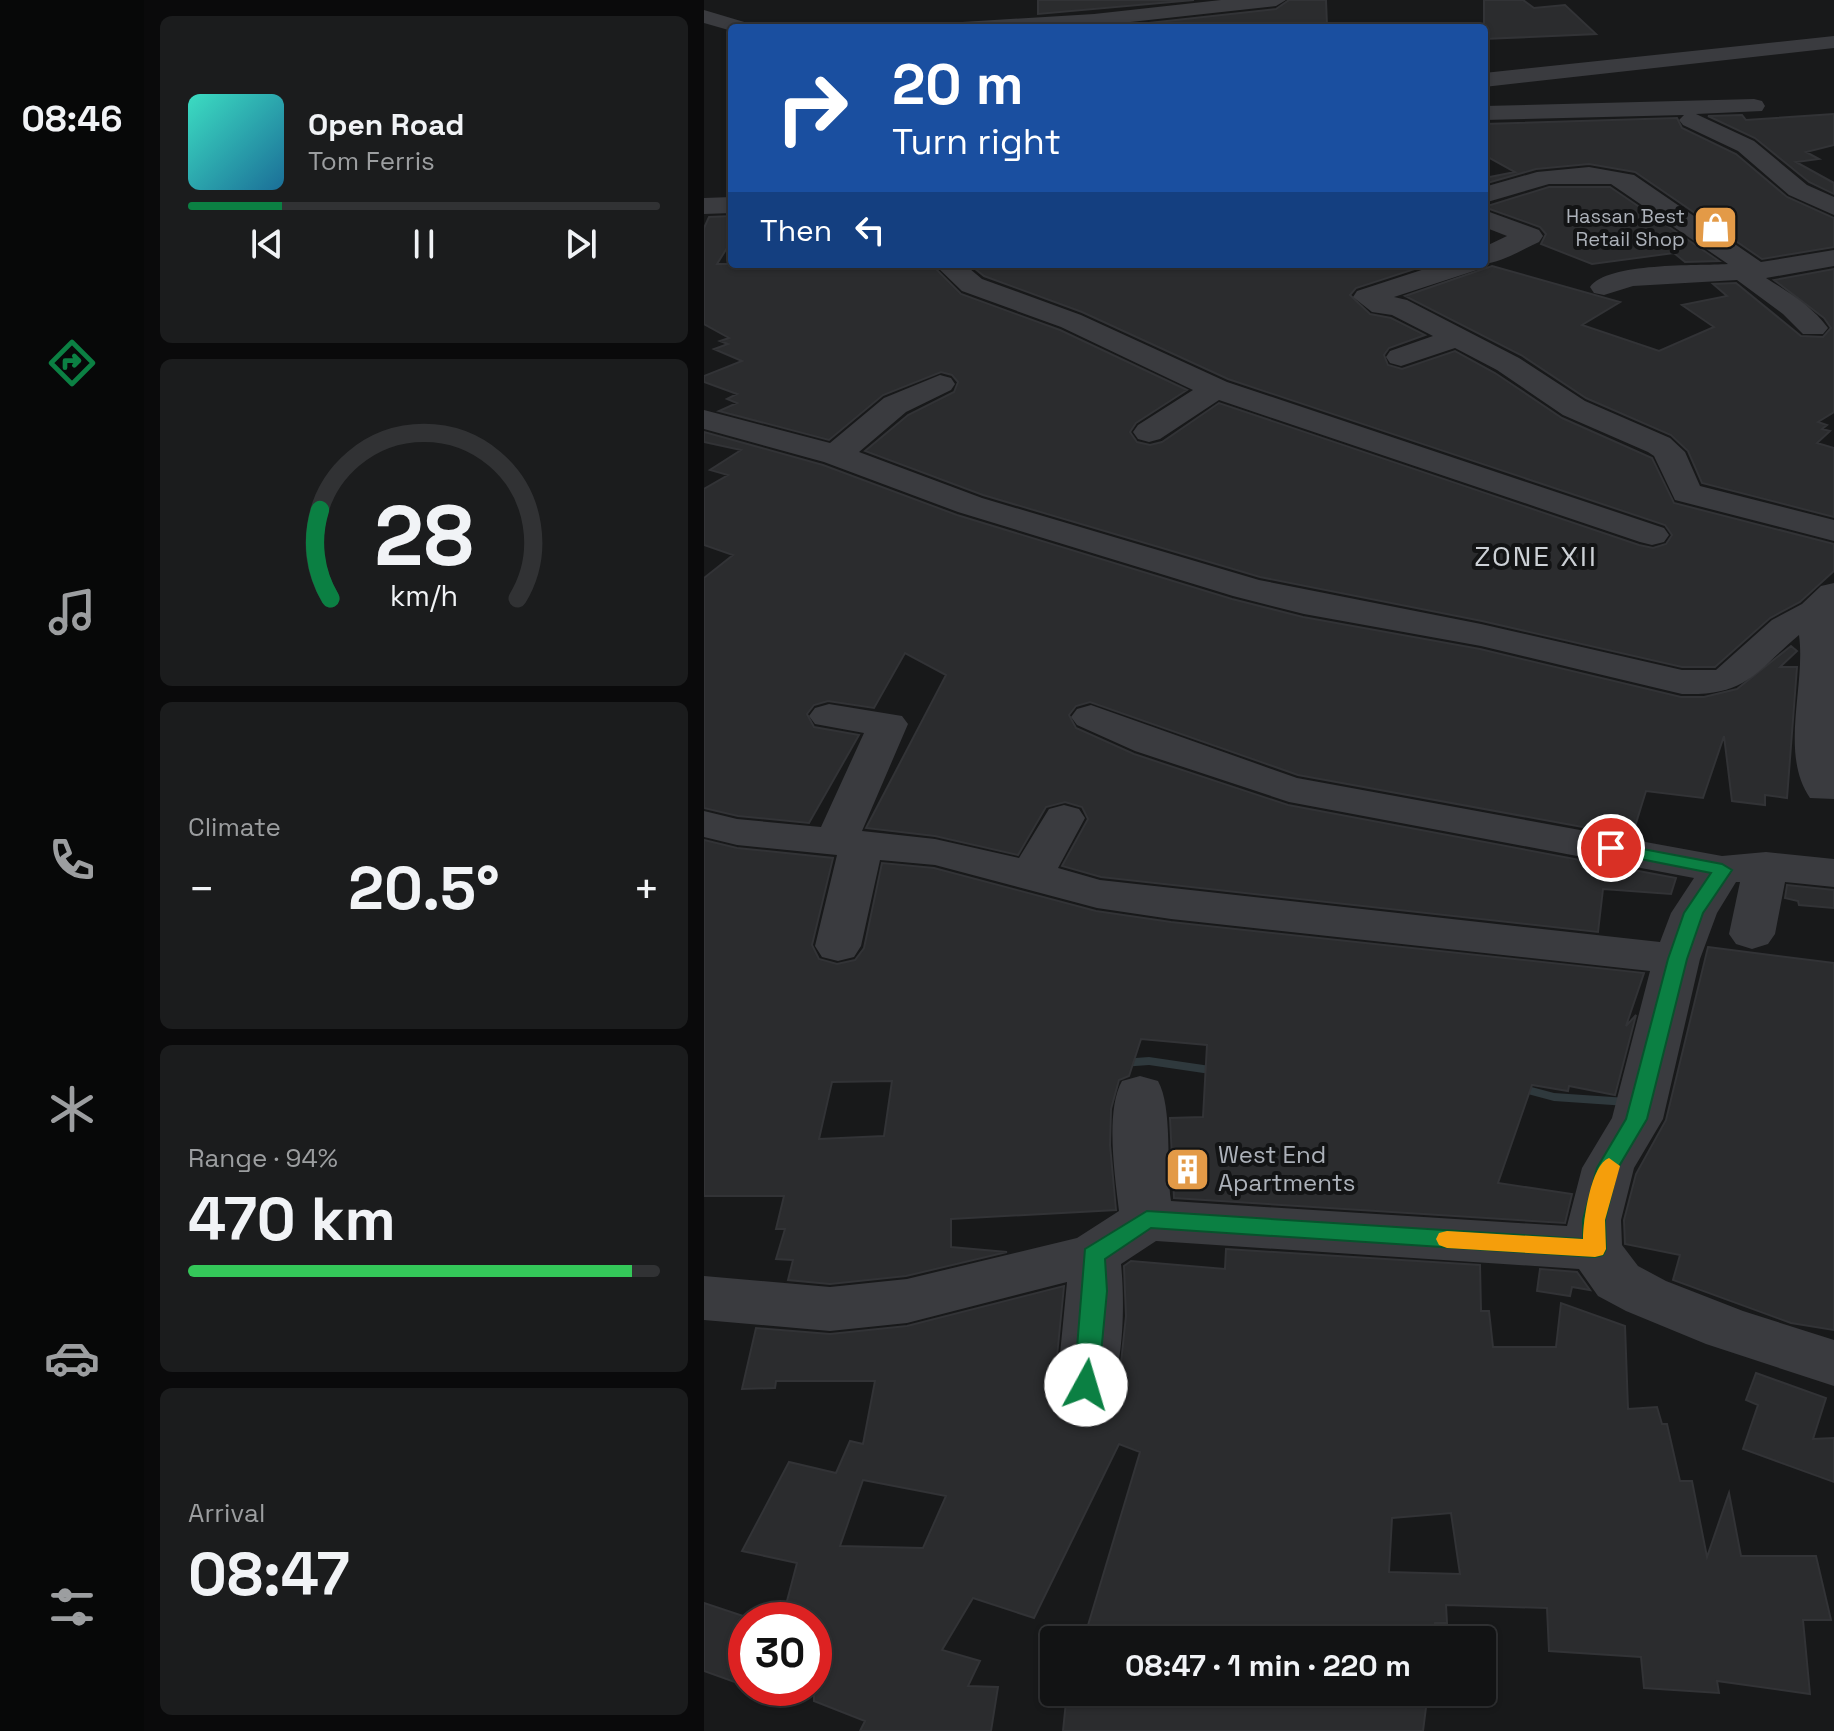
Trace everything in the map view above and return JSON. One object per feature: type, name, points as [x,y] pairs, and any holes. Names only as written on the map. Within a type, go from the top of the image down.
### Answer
[{"type":"street","points":[[1071,0],[1094,20]]},
{"type":"street","points":[[1028,24],[1276,0]]},
{"type":"street","points":[[704,16],[731,24]]},
{"type":"street","points":[[1488,79],[1616,63],[1834,42]]},
{"type":"street","points":[[1488,113],[1754,106]]},
{"type":"street","points":[[1691,120],[1733,138],[1764,158],[1798,190],[1834,207]]},
{"type":"street","points":[[1488,170],[1515,187]]},
{"type":"street","points":[[1488,194],[1527,182],[1574,176],[1613,176],[1637,188],[1756,271]]},
{"type":"street","points":[[704,206],[728,205]]},
{"type":"street","points":[[1488,220],[1530,236],[1488,255]]},
{"type":"street","points":[[1604,287],[1629,278],[1756,271],[1834,258]]},
{"type":"street","points":[[953,268],[972,285],[1071,321],[1216,389],[1652,535]]},
{"type":"street","points":[[1455,268],[1367,297],[1382,306],[1397,306],[1508,364],[1574,408],[1669,452],[1673,468],[1687,493],[1688,506],[1652,535],[1629,562]]},
{"type":"street","points":[[1756,271],[1751,280],[1793,308],[1813,328]]},
{"type":"street","points":[[1401,357],[1456,338]]},
{"type":"street","points":[[836,455],[895,405],[940,384]]},
{"type":"street","points":[[1149,432],[1216,389]]},
{"type":"street","points":[[704,419],[836,455],[970,505],[1246,588],[1304,603],[1481,635],[1682,682],[1708,683],[1729,678],[1785,628],[1824,603]]},
{"type":"street","points":[[1687,493],[1834,531]]},
{"type":"street","points":[[1824,603],[1815,741],[1825,789]]},
{"type":"street","points":[[829,716],[888,724],[849,842],[838,946]]},
{"type":"street","points":[[1091,717],[1149,742],[1289,789],[1744,868],[1834,873]]},
{"type":"street","points":[[1032,875],[1064,818]]},
{"type":"street","points":[[704,824],[737,832],[935,852],[1097,894],[1171,905],[1677,959]]},
{"type":"street","points":[[1744,868],[1752,934]]},
{"type":"street","points":[[1744,868],[1694,913],[1677,959],[1637,1119],[1608,1168],[1594,1220],[1595,1249],[1618,1281],[1646,1296],[1726,1328],[1834,1363]]},
{"type":"street","points":[[1140,1094],[1140,1169],[1147,1220]]},
{"type":"street","points":[[704,1298],[830,1309],[907,1301],[1093,1255],[1147,1220],[1595,1249]]},
{"type":"street","points":[[1086,1385],[1096,1291],[1093,1255]]},
{"type":"building","points":[[1038,0],[1194,0],[1038,14]]},
{"type":"building","points":[[1289,0],[1326,0],[1327,24],[1139,24],[1276,9]]},
{"type":"building","points":[[1484,0],[1523,0],[1534,8],[1565,5],[1596,34],[1488,39],[1488,24],[1484,24]]},
{"type":"building","points":[[1834,114],[1834,145],[1806,152],[1819,159],[1796,162],[1834,183],[1834,194],[1809,182],[1755,138],[1708,116],[1742,115],[1746,120]]},
{"type":"building","points":[[1677,118],[1682,128],[1736,154],[1787,197],[1834,218],[1834,247],[1762,259],[1635,172],[1589,164],[1536,169],[1488,183],[1488,177],[1515,172],[1488,157],[1488,124]]},
{"type":"building","points":[[1549,187],[1610,187],[1719,261],[1685,262],[1674,253],[1592,264],[1541,244],[1546,234],[1540,227],[1488,208],[1488,206]]},
{"type":"building","points":[[728,216],[728,246],[717,264],[728,264],[728,268],[935,268],[961,294],[1060,330],[1187,390],[1136,423],[1130,432],[1137,442],[1150,445],[1162,442],[1219,403],[1639,545],[1653,548],[1666,544],[1672,535],[1665,525],[1228,379],[1082,312],[984,276],[974,268],[1418,268],[1356,288],[1350,295],[1370,314],[1391,318],[1425,335],[1389,348],[1384,355],[1388,365],[1402,369],[1455,351],[1495,373],[1562,418],[1652,458],[1674,503],[1834,544],[1834,571],[1800,602],[1770,618],[1715,667],[1682,667],[1482,621],[1260,577],[983,495],[865,451],[908,415],[954,392],[958,382],[952,375],[941,372],[883,395],[829,440],[719,411],[737,403],[727,399],[737,394],[704,382],[704,376],[742,361],[714,349],[728,344],[720,341],[729,338],[704,324],[704,228],[709,217]]},
{"type":"building","points":[[1488,267],[1620,302],[1582,325],[1659,351],[1714,327],[1682,305],[1727,296],[1713,284],[1736,283],[1801,336],[1823,337],[1831,328],[1824,318],[1774,280],[1834,269],[1834,412],[1818,422],[1827,425],[1822,429],[1830,431],[1817,443],[1834,448],[1834,517],[1702,483],[1688,451],[1671,435],[1586,398],[1521,355],[1405,296]]},
{"type":"building","points":[[704,432],[823,465],[957,515],[1232,599],[1303,617],[1480,649],[1681,697],[1704,697],[1737,689],[1791,646],[1797,651],[1780,667],[1797,667],[1787,798],[1765,795],[1765,805],[1732,801],[1724,736],[1703,798],[1646,791],[1632,836],[1298,775],[1090,702],[1076,706],[1069,715],[1076,728],[1134,754],[1288,805],[1676,878],[1671,894],[1603,889],[1598,932],[1101,877],[1062,866],[1088,819],[1082,807],[1065,802],[1046,807],[1018,855],[935,836],[866,828],[946,675],[905,653],[874,708],[828,701],[814,705],[807,714],[814,727],[859,735],[809,823],[738,816],[704,808],[704,578],[733,555],[704,545],[704,489],[728,475],[710,470],[741,450],[704,442]]},
{"type":"building","points":[[704,840],[737,848],[833,858],[812,945],[819,959],[837,964],[855,960],[864,948],[882,863],[934,868],[1096,911],[1171,922],[1644,973],[1626,1026],[1636,1015],[1615,1095],[1569,1086],[1568,1091],[1532,1085],[1498,1183],[1572,1194],[1565,1223],[1174,1198],[1170,1118],[1203,1117],[1207,1045],[1141,1039],[1129,1076],[1119,1080],[1111,1109],[1110,1145],[1116,1210],[951,1219],[951,1247],[1007,1252],[906,1276],[830,1284],[788,1280],[793,1260],[776,1259],[785,1229],[776,1229],[784,1196],[704,1196]],"holes":[[[892,1081],[884,1136],[819,1139],[832,1082]]]},
{"type":"building","points":[[1787,885],[1834,890],[1834,908],[1799,905],[1798,901],[1785,898]]},
{"type":"building","points":[[1708,947],[1834,963],[1834,1330],[1791,1323],[1673,1280],[1680,1255],[1625,1244],[1624,1220],[1636,1174],[1666,1120]]},
{"type":"building","points":[[1226,1249],[1480,1265],[1481,1311],[1489,1311],[1493,1347],[1556,1347],[1561,1303],[1625,1326],[1628,1409],[1657,1407],[1662,1424],[1667,1424],[1680,1481],[1692,1481],[1707,1557],[1729,1493],[1741,1556],[1816,1556],[1831,1620],[1803,1620],[1810,1694],[1717,1681],[1719,1693],[1644,1688],[1641,1657],[1549,1651],[1547,1608],[1446,1605],[1447,1623],[1435,1623],[1435,1626],[1088,1626],[1140,1452],[1119,1444],[1034,1618],[973,1598],[942,1650],[980,1661],[968,1686],[998,1687],[991,1731],[860,1731],[865,1721],[827,1706],[832,1706],[832,1602],[787,1602],[797,1563],[742,1551],[789,1462],[836,1473],[850,1441],[863,1444],[875,1381],[776,1381],[775,1388],[742,1389],[756,1328],[830,1334],[907,1326],[1064,1286],[1054,1386],[1064,1405],[1087,1412],[1110,1403],[1120,1372],[1126,1316],[1124,1266],[1131,1261],[1225,1269]],"holes":[[[863,1480],[946,1496],[923,1548],[840,1546]],[[1451,1513],[1460,1574],[1389,1572],[1392,1518]]]},
{"type":"building","points":[[1540,1269],[1577,1272],[1590,1290],[1572,1287],[1570,1296],[1537,1291]]},
{"type":"building","points":[[1756,1373],[1826,1398],[1813,1439],[1834,1438],[1834,1482],[1743,1449],[1758,1405],[1746,1400]]},
{"type":"building","points":[[704,1603],[728,1611],[728,1680],[704,1671]]},
{"type":"building","points":[[1066,1706],[1426,1706],[1423,1731],[1063,1731]]},
{"type":"waterway","points":[[1122,1063],[1149,1061],[1217,1071]]},
{"type":"waterway","points":[[1517,1087],[1554,1097],[1627,1102]]},
{"type":"slow traffic","points":[[1447,1239],[1595,1249],[1594,1220],[1609,1166]]},
{"type":"place","name":"Hassan Best Retail Shop","points":[[1716,228]]},
{"type":"place","name":"West End Apartments","points":[[1187,1169]]},
{"type":"district","name":"ZONE XII","points":[[1536,556]]},
{"type":"route","points":[[1086,1385],[1096,1291],[1093,1255],[1147,1220],[1595,1249],[1594,1220],[1608,1168],[1637,1119],[1677,959],[1694,913],[1722,870],[1611,848]]}]
